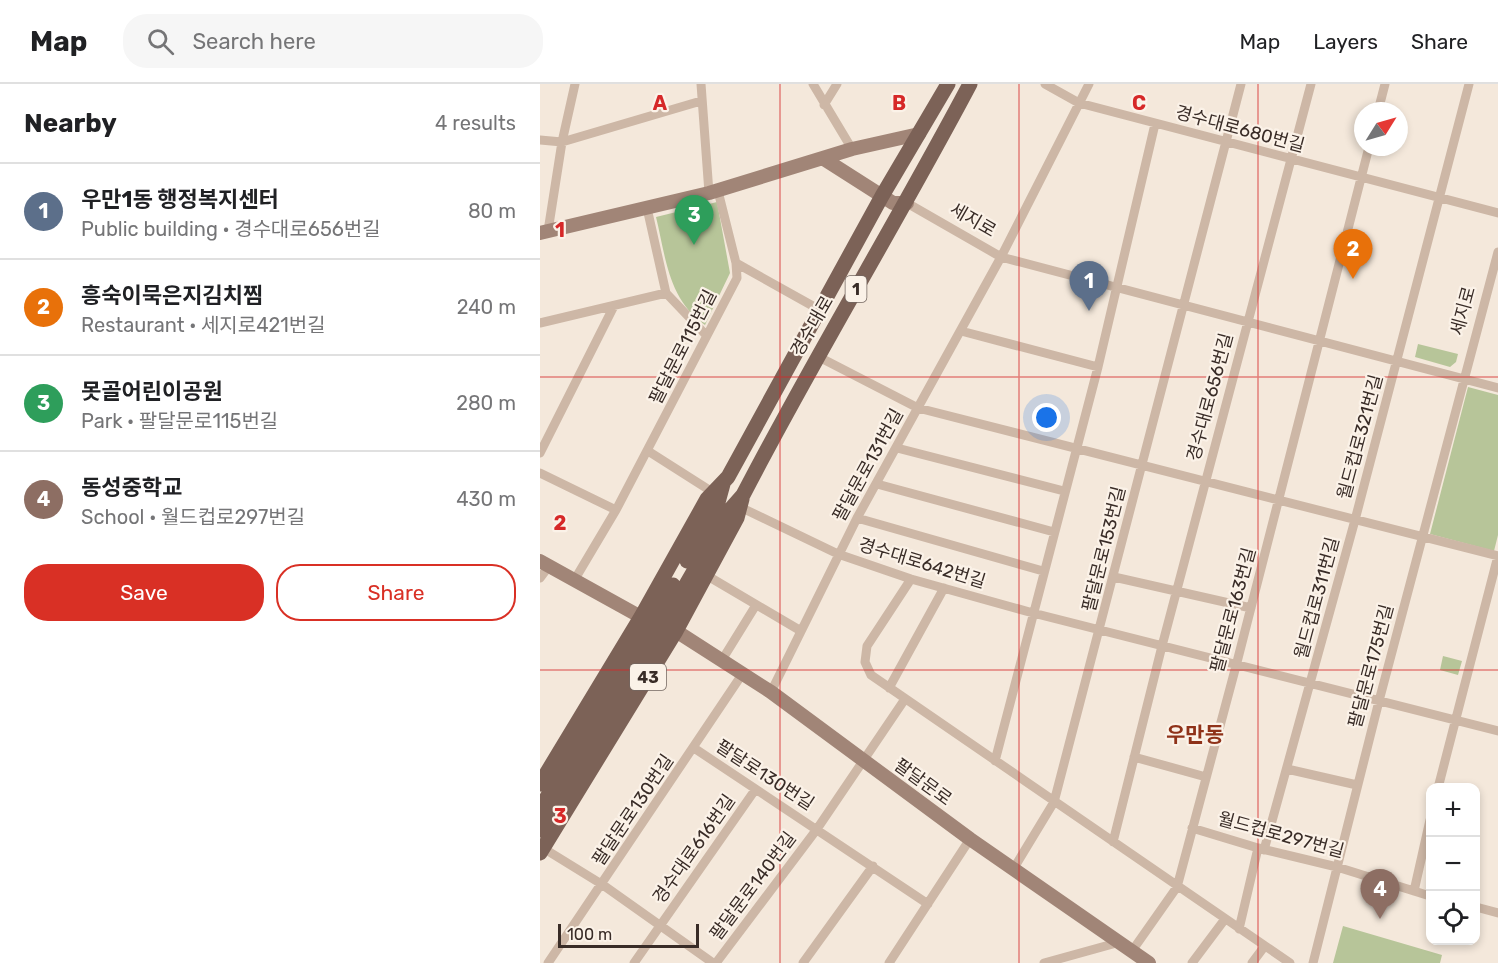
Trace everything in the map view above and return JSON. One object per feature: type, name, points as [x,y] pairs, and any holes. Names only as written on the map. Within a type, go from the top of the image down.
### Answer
[{"type":"main road","name":"경수대로","points":[[541,780],[641,617],[707,499],[718,489],[882,196],[948,84]]},
{"type":"main road","name":"경수대로","points":[[542,850],[676,631],[737,518],[741,501],[817,356],[907,203],[970,84]]},
{"type":"main road","name":"경수대로","points":[[685,574],[717,506],[718,489]]},
{"type":"main road","name":"경수대로","points":[[685,574],[728,512],[741,501]]},
{"type":"main road","name":"1","points":[[540,809],[685,574]]},
{"type":"main road","name":"1","points":[[540,830],[598,737],[685,574]]},
{"type":"street","points":[[575,84],[544,232],[713,192],[852,149],[919,134]]},
{"type":"street","name":"팔달문로115번길","points":[[575,579],[648,451],[737,278],[736,263],[713,192],[701,101],[701,84]]},
{"type":"street","points":[[813,84],[852,149]]},
{"type":"street","points":[[824,105],[837,84]]},
{"type":"street","name":"경수대로680번길","points":[[1046,84],[1079,103],[1227,144],[1498,213]]},
{"type":"street","name":"팔달문로131번길","points":[[771,692],[857,518],[1001,257],[1089,84]]},
{"type":"street","points":[[1184,304],[1241,84]]},
{"type":"street","points":[[1248,321],[1311,84]]},
{"type":"street","points":[[1380,102],[1385,84]]},
{"type":"street","points":[[1397,361],[1469,84]]},
{"type":"street","points":[[540,140],[562,142],[701,101]]},
{"type":"street","points":[[995,761],[1098,367],[1155,124]]},
{"type":"street","name":"팔달문로163번길","points":[[1132,951],[1177,887],[1367,156]]},
{"type":"street","name":"세지로","points":[[824,159],[882,196],[893,202],[907,203],[1001,257],[1498,388]]},
{"type":"street","points":[[647,208],[666,293],[706,335]]},
{"type":"street","name":"세지로","points":[[1464,379],[1498,252]]},
{"type":"street","points":[[736,263],[820,310]]},
{"type":"street","points":[[540,323],[666,293]]},
{"type":"street","name":"팔달문로153번길","points":[[1014,868],[1054,802],[1184,304]]},
{"type":"street","points":[[540,453],[614,306]]},
{"type":"street","name":"경수대로656번길","points":[[1205,482],[1248,321]]},
{"type":"street","points":[[960,331],[1098,367]]},
{"type":"street","name":"경수대로656번길","points":[[817,356],[918,408],[1279,501]]},
{"type":"street","name":"월드컵로321번길","points":[[1355,520],[1397,361]]},
{"type":"street","name":"팔달문로175번길","points":[[1313,963],[1378,701],[1464,379]]},
{"type":"street","points":[[897,448],[1064,491]]},
{"type":"street","points":[[648,451],[718,489]]},
{"type":"street","points":[[540,473],[616,510]]},
{"type":"street","points":[[1113,842],[1205,482]]},
{"type":"street","points":[[877,484],[1054,532]]},
{"type":"street","name":"경수대로642번길","points":[[741,501],[838,555],[911,579],[1236,666]]},
{"type":"street","name":"월드컵로321번길","points":[[1279,501],[1498,556]]},
{"type":"street","points":[[857,518],[1043,572]]},
{"type":"street","name":"월드컵로311번길","points":[[1239,929],[1261,849],[1287,769],[1355,520]]},
{"type":"street","points":[[1439,783],[1498,556]]},
{"type":"street","points":[[540,578],[544,564],[641,617]]},
{"type":"street","points":[[706,575],[801,631]]},
{"type":"street","points":[[1114,577],[1177,589],[1251,608]]},
{"type":"street","points":[[911,579],[867,646],[865,662],[871,675],[1290,963]]},
{"type":"street","points":[[889,688],[944,588]]},
{"type":"street","points":[[722,660],[756,605]]},
{"type":"street","name":"팔달문로","points":[[676,631],[771,692],[970,838],[1149,963]]},
{"type":"street","name":"월드컵로311번길","points":[[1236,666],[1498,731]]},
{"type":"street","name":"팔달문로130번길","points":[[548,963],[603,885],[743,673]]},
{"type":"street","name":"팔달문로140번길","points":[[715,963],[817,829],[905,699]]},
{"type":"street","name":"팔달로130번길","points":[[694,748],[817,829]]},
{"type":"street","points":[[1134,756],[1206,777]]},
{"type":"street","points":[[1287,769],[1358,785]]},
{"type":"street","name":"경수대로616번길","points":[[634,963],[755,790]]},
{"type":"street","name":"월드컵로297번길","points":[[1192,828],[1261,849],[1337,867],[1426,895]]},
{"type":"street","name":"팔달문로140번길","points":[[817,829],[928,904]]},
{"type":"street","points":[[1413,891],[1427,837]]},
{"type":"street","points":[[888,963],[970,838]]},
{"type":"street","name":"경수대로616번길","points":[[542,850],[603,885],[660,927],[715,963]]},
{"type":"street","points":[[803,963],[873,866]]},
{"type":"street","points":[[1480,908],[1498,913]]},
{"type":"street","points":[[1192,963],[1225,919]]},
{"type":"street","points":[[1044,963],[1120,942]]},
{"type":"street","points":[[1252,963],[1264,947]]},
{"type":"green space","points":[[717,202],[730,273],[705,325],[683,303],[670,277],[656,217]]},
{"type":"green space","points":[[1418,344],[1458,354],[1456,362],[1450,367],[1415,357]]},
{"type":"green space","points":[[1468,387],[1498,395],[1498,535],[1494,551],[1430,534]]},
{"type":"green space","points":[[1443,656],[1462,661],[1458,675],[1440,670]]},
{"type":"green space","points":[[1343,926],[1442,955],[1440,963],[1333,963]]},
{"type":"place","name":"못골어린이공원","points":[[694,245]]},
{"type":"place","name":"흥숙이묵은지김치찜","points":[[1353,279]]},
{"type":"place","name":"우만1동 행정복지센터","points":[[1089,311]]},
{"type":"place","name":"동성중학교","points":[[1380,919]]},
{"type":"district","name":"우만동","points":[[1195,734]]}]
